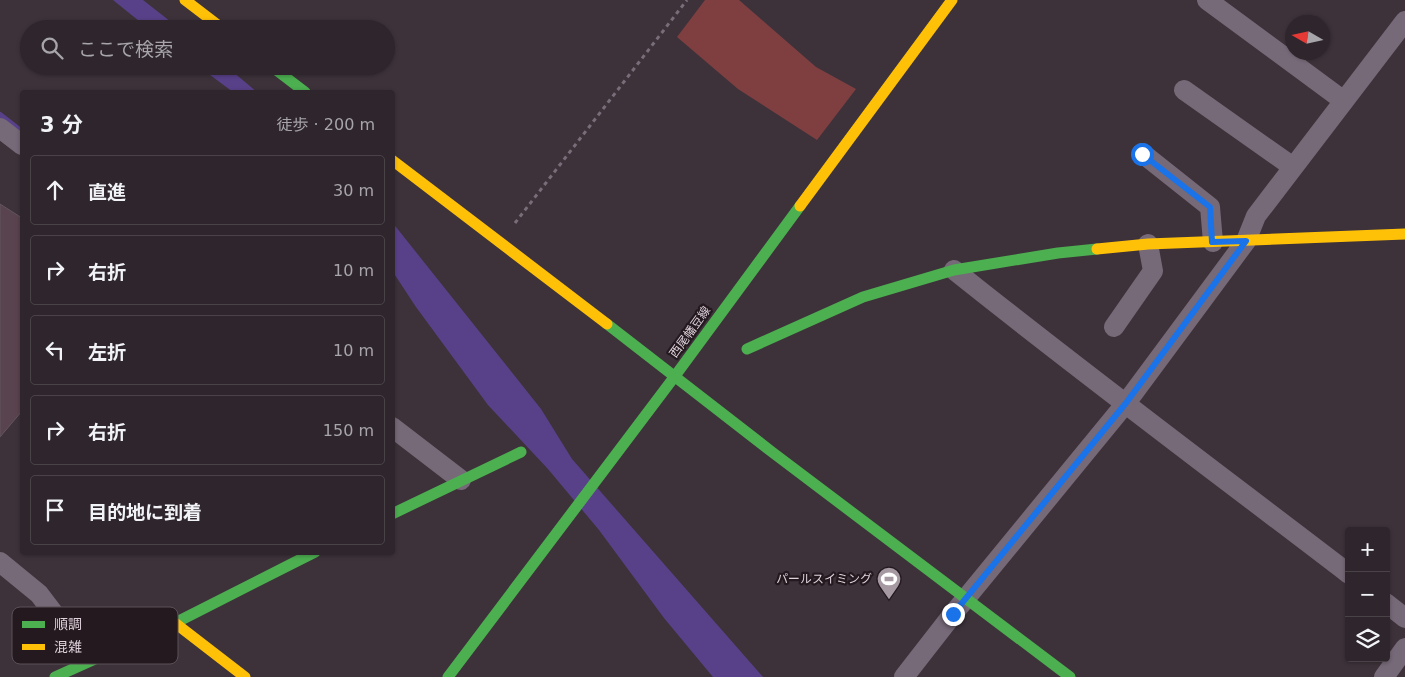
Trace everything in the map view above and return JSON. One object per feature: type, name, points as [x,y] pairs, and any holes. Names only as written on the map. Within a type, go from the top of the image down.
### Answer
[{"type":"street","name":"西尾幡豆線","points":[[448,677],[675,376],[952,0]]},
{"type":"street","points":[[1207,0],[1344,101]]},
{"type":"street","points":[[199,4],[214,20]]},
{"type":"street","points":[[904,677],[966,598],[1126,403],[1246,241],[1256,216],[1405,21]]},
{"type":"street","points":[[283,75],[302,90]]},
{"type":"street","points":[[1184,90],[1293,167]]},
{"type":"street","points":[[0,128],[20,143]]},
{"type":"street","points":[[1142,154],[1210,207],[1212,242]]},
{"type":"street","points":[[395,162],[772,452],[1070,677]]},
{"type":"street","points":[[746,349],[862,297],[954,270],[1058,253],[1148,244],[1405,234]]},
{"type":"street","points":[[1114,327],[1153,270],[1148,244]]},
{"type":"street","points":[[954,270],[1082,372],[1126,403],[1346,572]]},
{"type":"street","points":[[395,429],[461,480]]},
{"type":"street","points":[[395,513],[521,452]]},
{"type":"street","points":[[178,620],[309,555]]},
{"type":"street","points":[[0,562],[39,594],[49,607]]},
{"type":"street","points":[[1390,606],[1405,618]]},
{"type":"street","points":[[178,624],[244,677]]},
{"type":"street","points":[[1384,677],[1405,648]]},
{"type":"street","points":[[55,677],[83,664]]},
{"type":"path","points":[[500,243],[687,0]]},
{"type":"shaded area","points":[[113,0],[143,0],[169,20],[138,20]]},
{"type":"shaded area","points":[[705,0],[739,0],[816,67],[856,89],[817,140],[738,89],[677,37]]},
{"type":"shaded area","points":[[210,75],[237,75],[255,90],[230,90]]},
{"type":"shaded area","points":[[395,226],[541,409],[572,459],[763,677],[713,677],[664,618],[599,530],[548,469],[488,405],[416,307],[395,275]]},
{"type":"building","points":[[0,204],[20,217],[20,413],[0,437]]},
{"type":"waterway","points":[[0,115],[20,130]]},
{"type":"traffic: fast","points":[[283,75],[302,90]]},
{"type":"traffic: fast","points":[[448,677],[675,376],[800,206]]},
{"type":"traffic: fast","points":[[747,349],[863,297],[954,270],[1058,253],[1097,249]]},
{"type":"traffic: fast","points":[[607,324],[772,452],[1070,677]]},
{"type":"traffic: fast","points":[[395,513],[521,452]]},
{"type":"traffic: fast","points":[[178,621],[309,555]]},
{"type":"traffic: fast","points":[[55,677],[84,664]]},
{"type":"traffic: slow","points":[[185,0],[211,20]]},
{"type":"traffic: slow","points":[[800,206],[952,0]]},
{"type":"traffic: slow","points":[[395,162],[607,324]]},
{"type":"traffic: slow","points":[[1097,249],[1148,244],[1405,234]]},
{"type":"traffic: slow","points":[[178,625],[245,677]]},
{"type":"place","name":"パールスイミング","points":[[889,600]]},
{"type":"route","points":[[953,614],[1126,403],[1246,241],[1212,242],[1210,207],[1142,154]]}]
